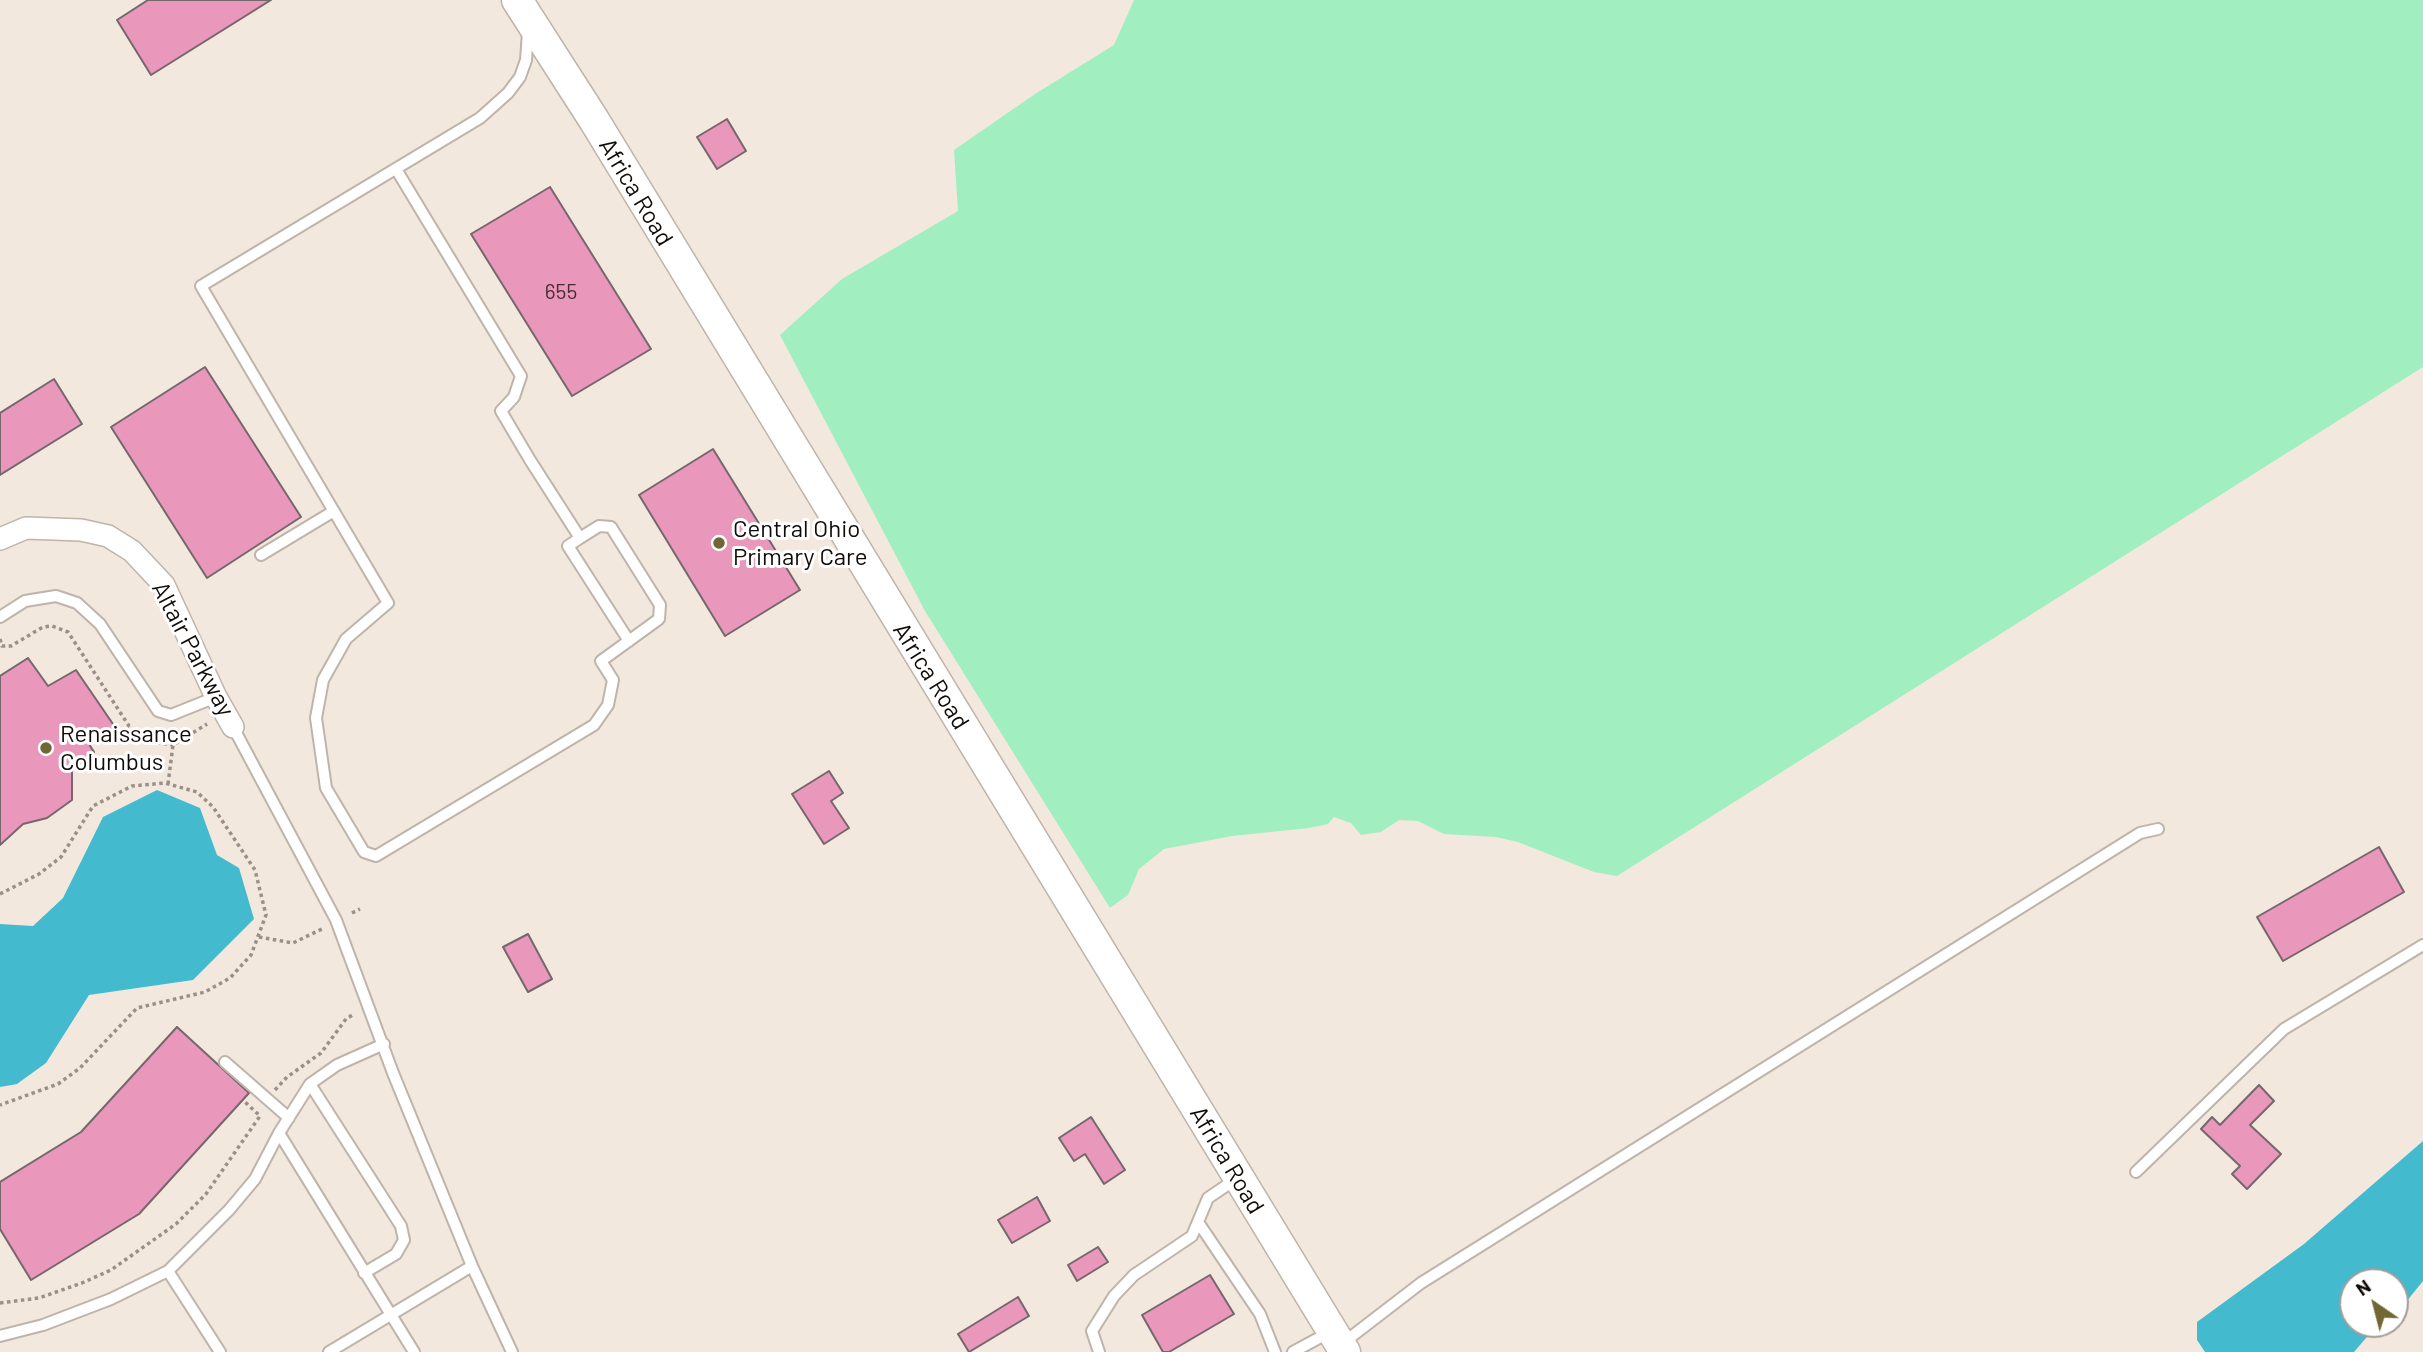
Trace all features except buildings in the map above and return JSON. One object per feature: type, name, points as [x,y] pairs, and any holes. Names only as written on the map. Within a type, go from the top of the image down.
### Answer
[{"type":"street","name":"Africa Road","points":[[523,10],[594,120],[1339,1342]]},
{"type":"street","name":"Altair Parkway","points":[[0,539],[26,528],[81,530],[108,536],[132,551],[164,585],[216,697],[233,727]]},
{"type":"lane","points":[[523,10],[526,60],[508,93],[480,118],[201,286],[256,385],[388,603],[346,639],[323,680],[316,718],[326,788],[364,852],[376,856],[594,725],[608,705],[613,680],[601,661],[659,620],[660,605],[611,527],[599,526],[568,546],[629,641]]},
{"type":"lane","points":[[396,169],[521,376],[514,397],[501,411],[580,538]]},
{"type":"lane","points":[[261,555],[334,511]]},
{"type":"lane","points":[[0,617],[25,601],[57,596],[77,603],[100,624],[158,711],[171,715],[216,697]]},
{"type":"lane","points":[[233,727],[336,920],[472,1266],[512,1352]]},
{"type":"lane","points":[[1293,1352],[1339,1342],[1421,1283],[2140,833],[2158,829]]},
{"type":"lane","points":[[2136,1172],[2284,1030],[2311,1010],[2423,945]]},
{"type":"lane","points":[[0,1336],[43,1325],[99,1304],[168,1271],[229,1210],[255,1179],[310,1083],[337,1065],[384,1044]]},
{"type":"lane","points":[[225,1062],[289,1118]]},
{"type":"lane","points":[[310,1083],[401,1226],[404,1240],[396,1254],[365,1273]]},
{"type":"lane","points":[[279,1133],[414,1352]]},
{"type":"lane","points":[[1099,1352],[1092,1331],[1114,1296],[1134,1275],[1192,1236],[1208,1198],[1238,1178]]},
{"type":"lane","points":[[1198,1222],[1260,1314],[1275,1352]]},
{"type":"lane","points":[[329,1352],[472,1266]]},
{"type":"lane","points":[[168,1271],[219,1352]]},
{"type":"path","points":[[0,639],[2,646],[11,646],[52,626],[68,632],[129,726],[153,742],[173,745],[207,724]]},
{"type":"path","points":[[168,784],[173,745]]},
{"type":"path","points":[[0,894],[39,874],[61,857],[93,806],[132,786],[168,784],[197,792],[213,807],[255,870],[266,915],[251,955],[230,978],[205,992],[137,1008],[80,1068],[58,1084],[0,1105]]},
{"type":"path","points":[[352,913],[360,909]]},
{"type":"path","points":[[259,937],[293,943],[324,928]]},
{"type":"path","points":[[0,1303],[39,1298],[82,1283],[111,1269],[176,1224],[206,1194],[287,1077],[321,1053],[346,1019],[354,1014]]},
{"type":"path","points":[[245,1102],[260,1116]]},
{"type":"green space","points":[[1134,0],[2423,0],[2423,367],[1617,876],[1594,872],[1518,842],[1496,837],[1444,834],[1418,821],[1399,820],[1381,832],[1361,835],[1351,823],[1334,817],[1328,824],[1309,828],[1232,836],[1164,849],[1139,869],[1128,895],[1110,908],[925,611],[780,335],[842,279],[958,211],[954,150],[1035,94],[1114,45]]},
{"type":"water","points":[[157,790],[200,808],[217,855],[239,868],[254,919],[193,980],[89,995],[46,1063],[17,1084],[0,1087],[0,924],[33,926],[63,898],[103,817]]},
{"type":"water","points":[[2423,1141],[2423,1281],[2409,1298],[2409,1268],[2339,1268],[2339,1338],[2366,1338],[2354,1352],[2205,1352],[2197,1340],[2197,1322],[2304,1244]]},
{"type":"place","name":"Central Ohio Primary Care","points":[[719,543]]},
{"type":"place","name":"Renaissance Columbus","points":[[46,748]]}]
